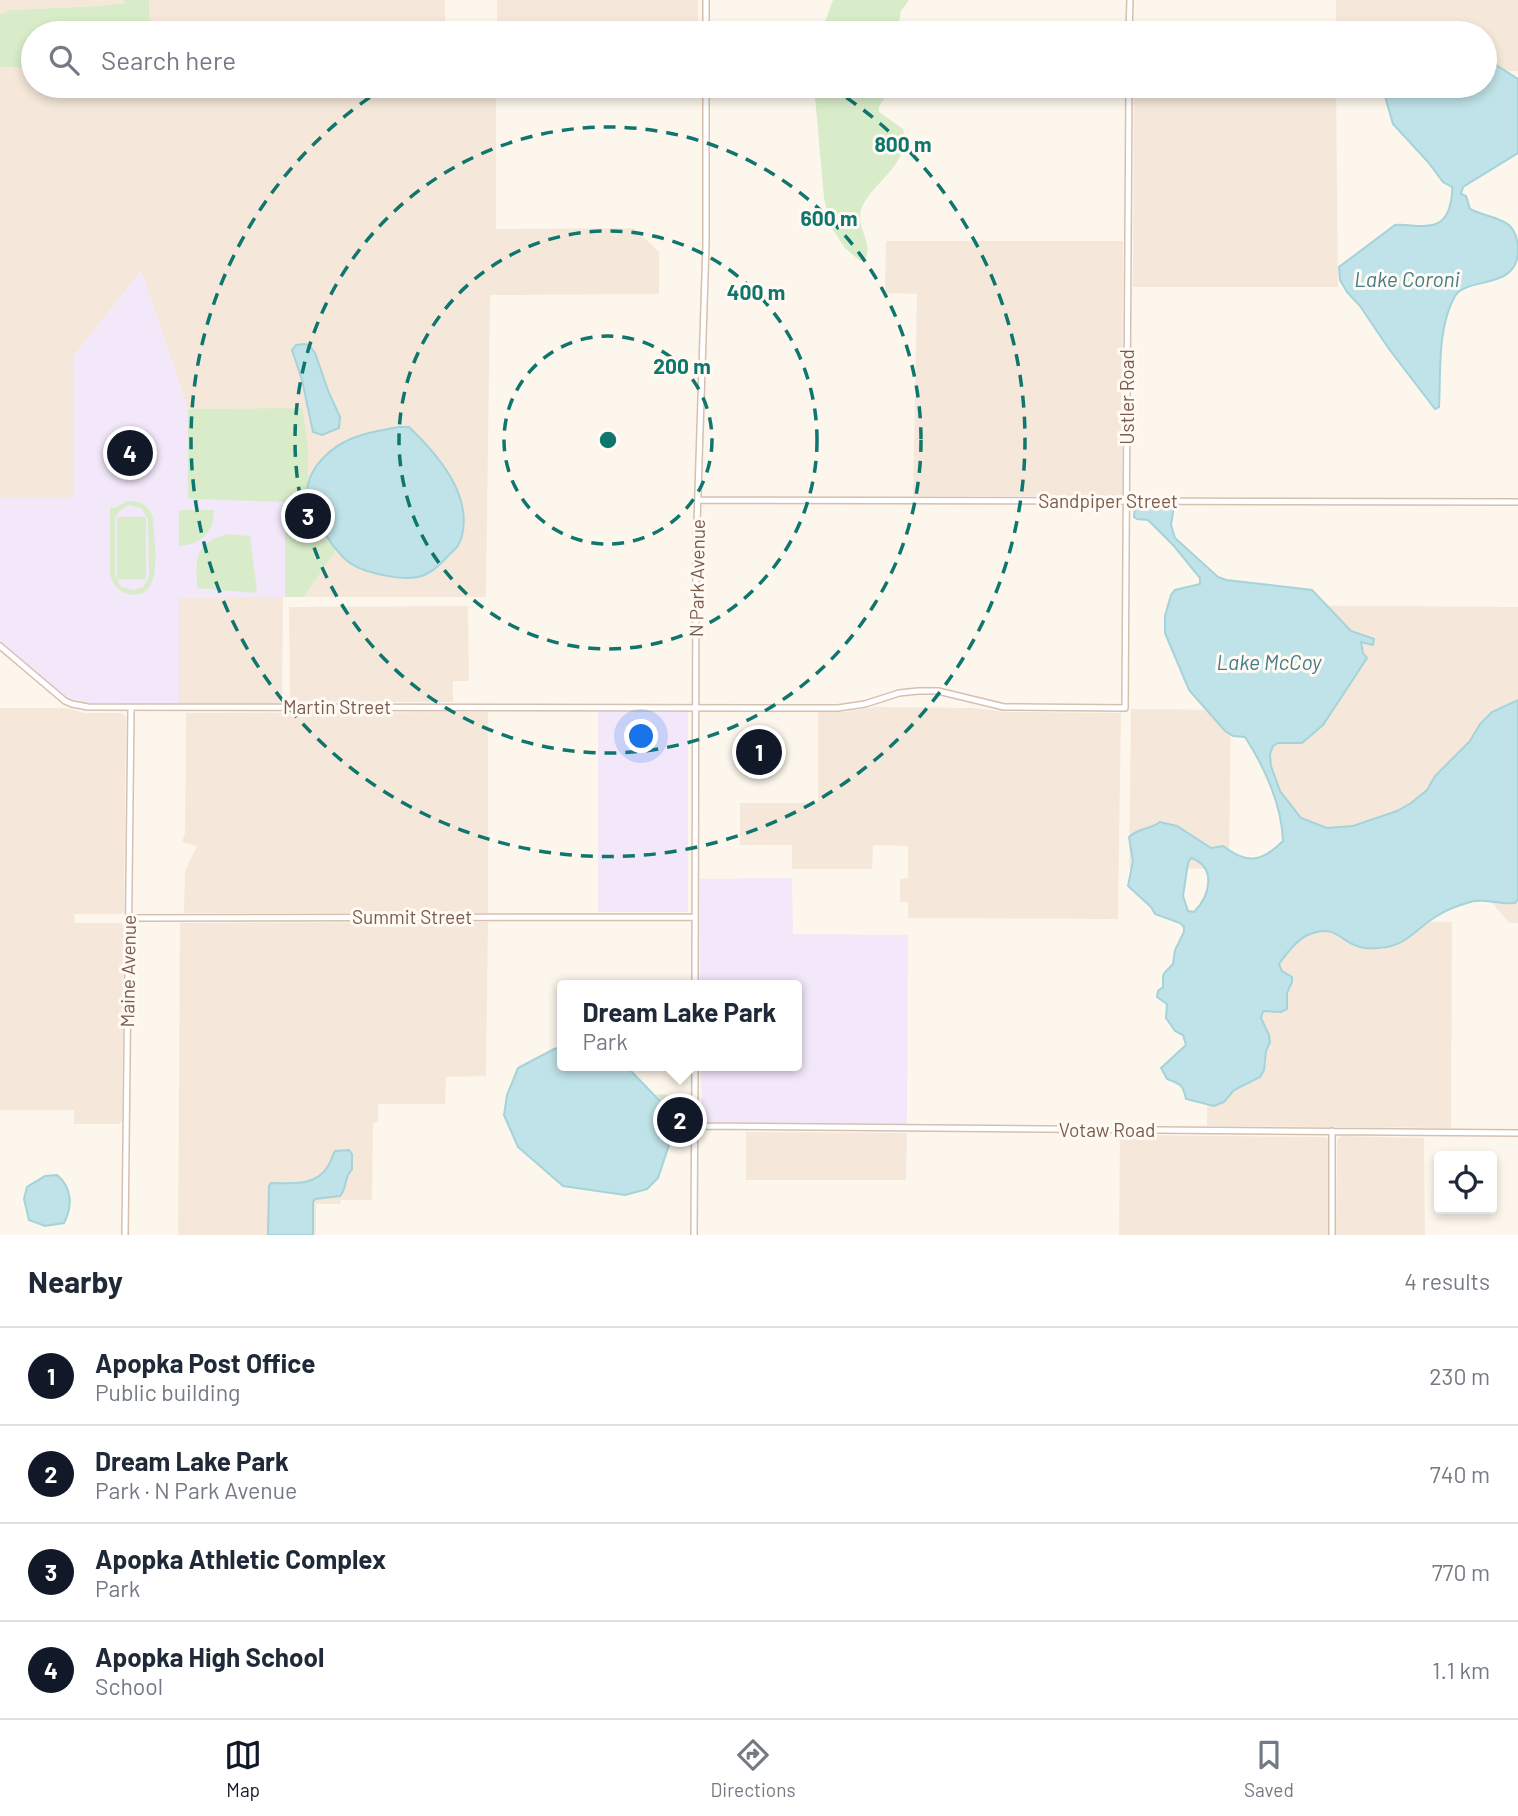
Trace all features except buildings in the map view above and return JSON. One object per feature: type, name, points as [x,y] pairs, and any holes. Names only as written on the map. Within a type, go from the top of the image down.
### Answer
[{"type":"street","points":[[706,0],[706,21]]},
{"type":"street","points":[[1129,21],[1130,0]]},
{"type":"street","name":"N Park Avenue","points":[[695,980],[695,706],[706,98]]},
{"type":"street","name":"Ustler Road","points":[[1125,708],[1129,98]]},
{"type":"street","name":"Sandpiper Street","points":[[698,500],[1518,502]]},
{"type":"street","name":"Martin Street","points":[[0,646],[72,704],[88,707],[838,708],[864,704],[899,693],[938,691],[1004,706],[1125,708]]},
{"type":"street","name":"Maine Avenue","points":[[125,1235],[131,708]]},
{"type":"street","name":"Summit Street","points":[[129,918],[695,917]]},
{"type":"street","points":[[694,1235],[695,1071]]},
{"type":"street","name":"Votaw Road","points":[[695,1126],[1518,1133]]},
{"type":"street","points":[[1332,1131],[1332,1235]]},
{"type":"shaded area","points":[[0,0],[124,0],[125,3],[10,10],[0,14]]},
{"type":"shaded area","points":[[149,0],[445,0],[445,21],[150,21]]},
{"type":"shaded area","points":[[497,0],[698,0],[698,21],[497,21]]},
{"type":"shaded area","points":[[1336,0],[1518,0],[1518,71],[1497,71],[1497,21],[1336,21]]},
{"type":"shaded area","points":[[0,67],[21,68],[21,98],[496,98],[496,229],[634,228],[659,252],[659,294],[490,295],[486,597],[304,597],[349,531],[308,497],[308,461],[302,409],[188,409],[141,271],[73,357],[73,497],[0,497]]},
{"type":"shaded area","points":[[1134,98],[1336,98],[1338,287],[1133,287]]},
{"type":"shaded area","points":[[886,241],[1123,241],[1122,496],[913,496],[917,294],[885,293]]},
{"type":"shaded area","points":[[141,271],[188,409],[188,499],[285,501],[285,597],[179,598],[179,705],[80,703],[60,694],[0,644],[0,497],[73,497],[73,357]]},
{"type":"shaded area","points":[[179,597],[283,597],[282,703],[179,705]]},
{"type":"shaded area","points":[[1232,605],[1518,607],[1518,923],[1509,923],[1436,835],[1301,837],[1231,710]]},
{"type":"shaded area","points":[[468,606],[469,681],[453,681],[453,702],[290,702],[289,607]]},
{"type":"shaded area","points":[[876,707],[1121,713],[1118,919],[908,918],[908,902],[900,902],[900,879],[908,878],[908,846],[873,845],[872,869],[792,869],[792,845],[740,845],[740,803],[818,803],[818,712],[845,712]]},
{"type":"shaded area","points":[[0,708],[67,708],[84,713],[122,713],[126,717],[124,911],[121,914],[74,914],[75,923],[121,923],[124,926],[122,1121],[119,1124],[74,1124],[74,1110],[0,1110]]},
{"type":"shaded area","points":[[1131,709],[1231,710],[1229,869],[1129,868]]},
{"type":"shaded area","points":[[598,711],[688,711],[688,912],[598,912]]},
{"type":"shaded area","points":[[488,712],[488,913],[184,913],[185,871],[197,846],[182,842],[185,833],[186,713]]},
{"type":"shaded area","points":[[792,878],[793,934],[908,935],[907,1124],[702,1122],[701,1071],[802,1071],[802,980],[700,980],[700,879]]},
{"type":"shaded area","points":[[1210,920],[1452,922],[1451,1128],[1207,1126]]},
{"type":"shaded area","points":[[488,922],[486,1076],[446,1077],[445,1104],[378,1104],[378,1122],[373,1123],[372,1200],[341,1200],[340,1204],[316,1204],[316,1235],[178,1235],[180,923]]},
{"type":"shaded area","points":[[746,1132],[907,1133],[906,1180],[746,1180]]},
{"type":"shaded area","points":[[1120,1135],[1326,1137],[1328,1235],[1119,1235]]},
{"type":"shaded area","points":[[1341,1136],[1424,1138],[1425,1235],[1336,1235],[1337,1140]]},
{"type":"green space","points":[[124,0],[149,0],[150,21],[21,21],[21,68],[0,67],[0,14],[10,10],[125,3]]},
{"type":"green space","points":[[833,0],[909,0],[901,11],[899,21],[825,21]]},
{"type":"green space","points":[[815,98],[884,98],[879,112],[903,129],[905,140],[898,160],[870,194],[861,211],[861,226],[867,246],[865,260],[860,261],[845,248],[831,227],[824,198]]},
{"type":"green space","points":[[302,408],[308,447],[308,497],[349,531],[304,597],[285,597],[285,502],[188,499],[188,409]]},
{"type":"green space","points":[[127,501],[136,501],[146,507],[153,518],[153,579],[149,587],[138,595],[124,593],[113,583],[110,575],[110,507],[115,508]],"holes":[[[129,505],[141,508],[148,519],[149,577],[143,587],[134,590],[121,587],[115,575],[115,519],[119,511]]]},
{"type":"green space","points":[[214,510],[212,525],[205,536],[194,543],[179,546],[179,511]]},
{"type":"green space","points":[[117,517],[146,517],[146,579],[117,579]]},
{"type":"green space","points":[[227,534],[250,536],[257,590],[254,593],[197,588],[199,553],[208,542]]},
{"type":"green space","points":[[656,1094],[690,1097],[689,1145],[671,1145],[670,1118]]},
{"type":"water","name":"Lake Coroni","points":[[1497,66],[1518,79],[1518,153],[1463,187],[1461,194],[1466,196],[1470,209],[1509,225],[1516,237],[1516,263],[1510,272],[1501,277],[1470,286],[1455,296],[1445,322],[1439,407],[1435,409],[1340,280],[1339,267],[1395,225],[1433,225],[1445,217],[1449,209],[1452,187],[1443,182],[1393,124],[1385,98],[1497,98]]},
{"type":"water","points":[[296,345],[309,345],[315,353],[340,417],[339,428],[322,435],[313,432],[302,380],[292,350]]},
{"type":"water","points":[[398,427],[409,427],[441,463],[457,490],[464,520],[462,536],[456,548],[433,570],[414,578],[394,577],[353,565],[329,540],[308,503],[309,480],[314,469],[330,451],[351,439]]},
{"type":"water","name":"Lake McCoy","points":[[1135,506],[1174,506],[1171,525],[1175,538],[1218,577],[1312,590],[1351,631],[1374,639],[1373,645],[1361,642],[1367,658],[1323,725],[1302,743],[1278,743],[1273,746],[1270,754],[1271,766],[1280,791],[1301,818],[1327,828],[1353,826],[1397,811],[1427,790],[1435,776],[1470,741],[1480,724],[1492,712],[1518,700],[1518,899],[1515,903],[1473,901],[1455,907],[1431,920],[1402,942],[1387,947],[1363,948],[1327,931],[1306,936],[1279,964],[1282,971],[1292,977],[1287,993],[1287,1009],[1281,1012],[1263,1011],[1261,1018],[1270,1042],[1264,1070],[1260,1077],[1234,1090],[1224,1102],[1214,1106],[1186,1099],[1181,1086],[1167,1079],[1161,1068],[1186,1045],[1183,1035],[1175,1031],[1166,1018],[1167,1004],[1157,997],[1158,991],[1163,987],[1164,974],[1173,964],[1184,927],[1155,914],[1128,886],[1133,861],[1129,837],[1160,822],[1177,826],[1211,848],[1223,846],[1239,856],[1254,858],[1268,854],[1283,841],[1282,827],[1271,786],[1252,748],[1245,737],[1233,736],[1225,731],[1189,690],[1165,633],[1165,616],[1171,595],[1175,590],[1200,584],[1200,578],[1148,520],[1134,517]],"holes":[[[1191,858],[1205,868],[1208,882],[1204,898],[1194,912],[1188,911],[1183,896],[1188,863]]]},
{"type":"water","points":[[557,1048],[557,1071],[631,1071],[662,1103],[667,1112],[670,1142],[658,1178],[647,1189],[625,1195],[563,1186],[518,1147],[504,1115],[507,1095],[518,1068]]},
{"type":"water","points":[[349,1150],[352,1154],[352,1169],[340,1196],[315,1199],[313,1202],[313,1235],[268,1235],[271,1183],[310,1181],[323,1173],[335,1151]]},
{"type":"water","points":[[57,1175],[66,1185],[69,1197],[69,1210],[64,1223],[45,1226],[29,1220],[24,1199],[27,1187],[45,1176]]},
{"type":"place","name":"Apopka High School","points":[[130,453]]},
{"type":"place","name":"Apopka Athletic Complex","points":[[308,516]]},
{"type":"place","name":"Apopka Post Office","points":[[759,752]]},
{"type":"place","name":"Dream Lake Park","points":[[680,1120]]}]
